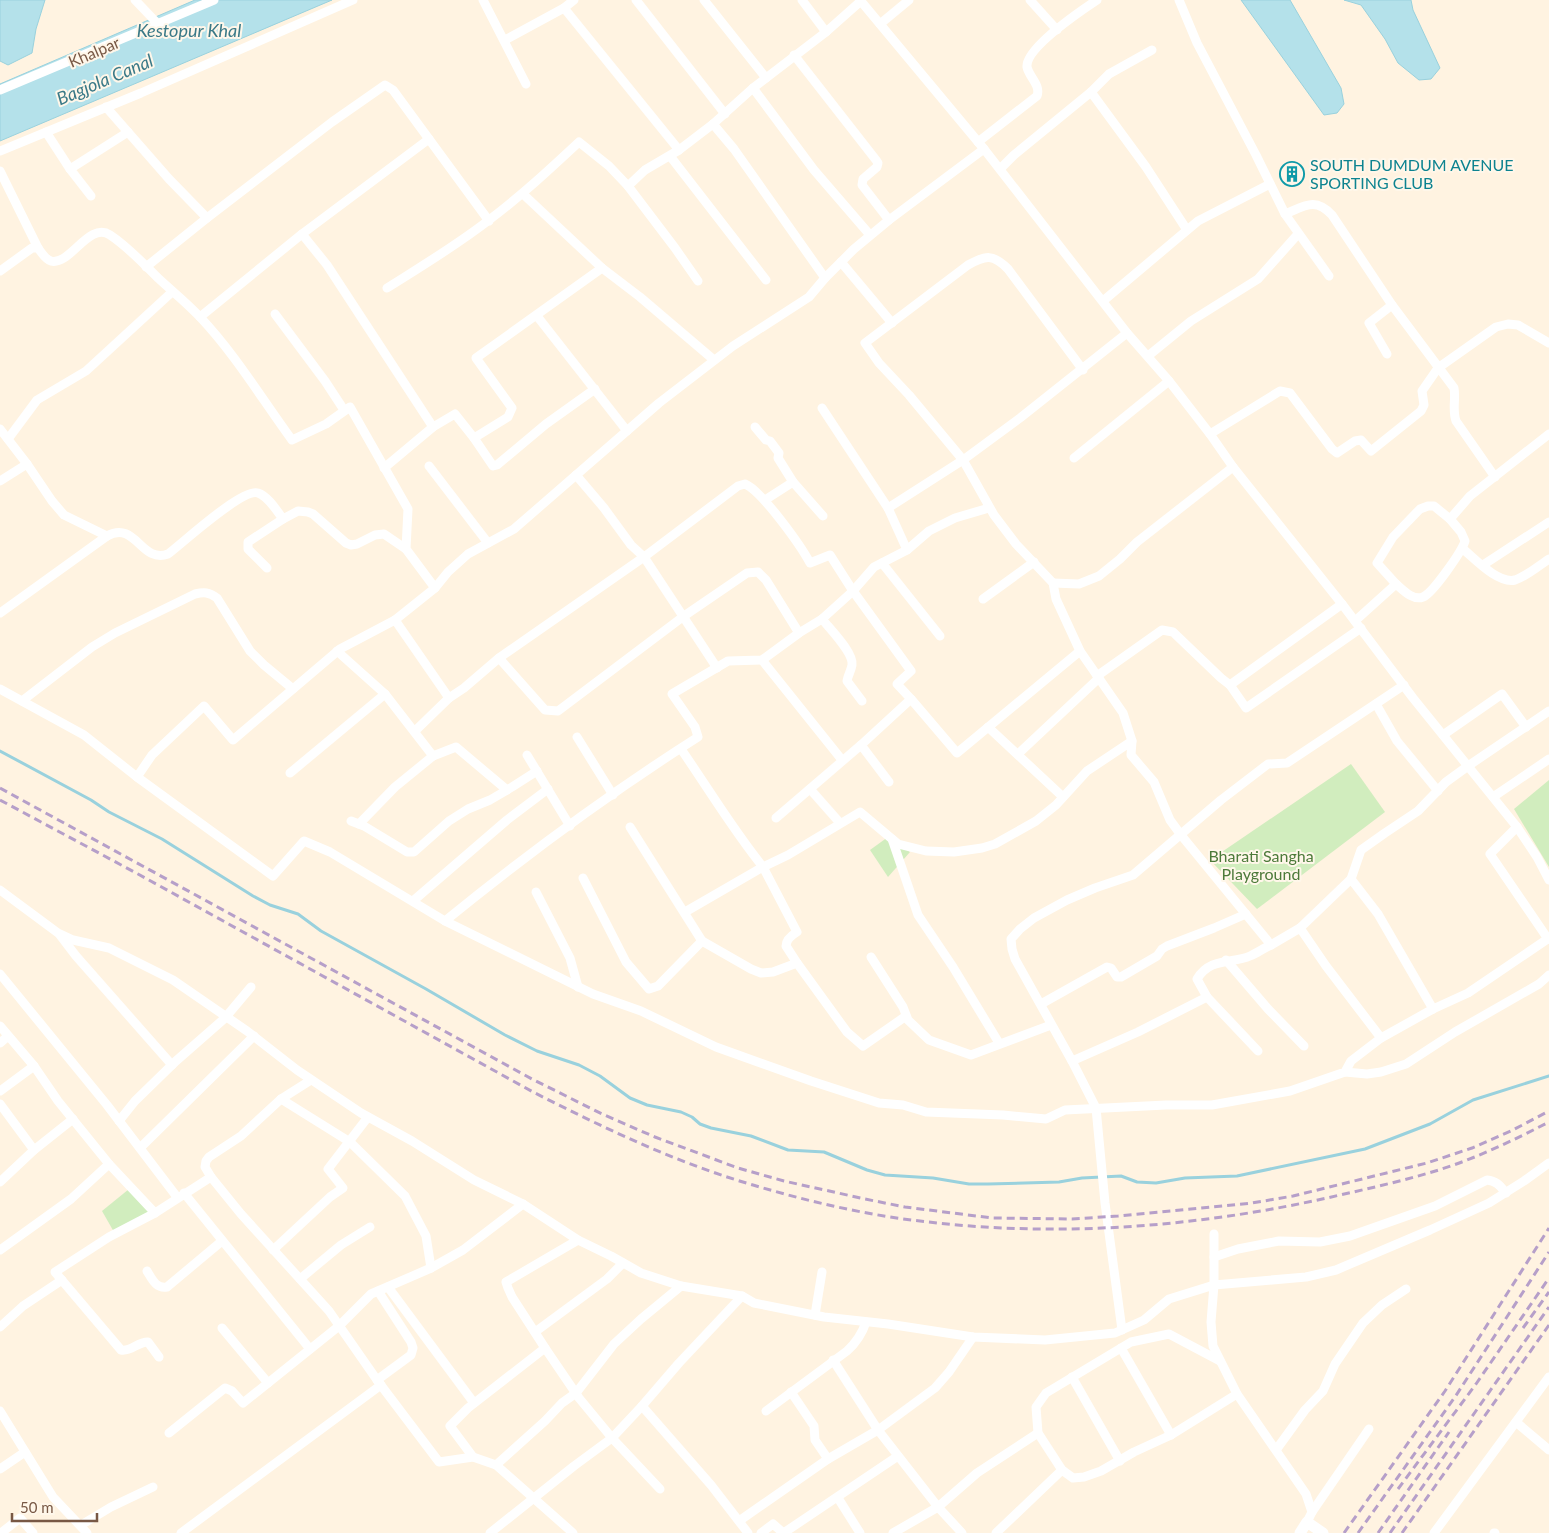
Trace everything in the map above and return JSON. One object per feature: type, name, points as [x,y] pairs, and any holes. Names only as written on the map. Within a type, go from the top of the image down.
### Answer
[{"type":"street","points":[[135,0],[158,24]]},
{"type":"street","name":"Khalpar","points":[[0,90],[214,0]]},
{"type":"street","points":[[0,151],[353,0]]},
{"type":"street","points":[[483,0],[526,84]]},
{"type":"street","points":[[505,40],[564,8],[574,0]]},
{"type":"street","points":[[636,0],[725,114]]},
{"type":"street","points":[[704,0],[766,78]]},
{"type":"street","points":[[802,0],[826,32]]},
{"type":"street","points":[[880,24],[909,0]]},
{"type":"street","points":[[1030,0],[1057,30]]},
{"type":"street","points":[[138,777],[152,756],[204,706],[233,740],[338,651],[395,620],[435,588],[448,572],[468,554],[514,529],[627,430],[714,360],[809,297],[840,262],[870,235],[981,145],[1037,96],[1037,87],[1027,68],[1028,62],[1038,46],[1074,15],[1097,0]]},
{"type":"street","points":[[1179,0],[1196,43],[1285,214],[1329,276]]},
{"type":"street","points":[[628,186],[645,170],[679,150],[713,124],[752,88],[826,32],[860,1],[981,145],[1128,334],[1169,381],[1210,434],[1233,468],[1517,827],[1537,857],[1549,880]]},
{"type":"street","points":[[564,8],[679,150]]},
{"type":"street","points":[[1000,169],[1091,92],[1109,74],[1152,50]]},
{"type":"street","points":[[794,55],[876,160],[877,167],[863,179],[862,185],[889,220]]},
{"type":"street","points":[[146,267],[332,122],[385,84],[393,90],[489,221]]},
{"type":"street","points":[[752,88],[814,170],[870,235]]},
{"type":"street","points":[[1091,92],[1146,167],[1188,230]]},
{"type":"street","points":[[106,107],[169,179],[207,218]]},
{"type":"street","points":[[713,124],[734,149],[825,278]]},
{"type":"street","points":[[46,132],[70,169],[91,196]]},
{"type":"street","points":[[70,169],[128,132]]},
{"type":"street","points":[[200,317],[302,234],[429,140]]},
{"type":"street","points":[[387,288],[489,221],[523,194],[579,142],[609,166],[628,186],[698,281]]},
{"type":"street","points":[[670,156],[766,280]]},
{"type":"street","points":[[0,171],[38,248],[49,261],[54,262],[63,258],[82,242],[98,232],[104,232],[120,242],[200,317],[231,355],[292,440],[326,424],[350,407],[408,509],[406,549]]},
{"type":"street","points":[[1103,301],[1198,221],[1270,184]]},
{"type":"street","points":[[523,194],[602,268],[640,297],[714,360]]},
{"type":"street","points":[[1285,214],[1312,204],[1324,206],[1332,215],[1392,305],[1454,388],[1453,414],[1456,421],[1495,477]]},
{"type":"street","points":[[302,234],[327,265],[433,427]]},
{"type":"street","points":[[1148,356],[1191,321],[1258,279],[1298,234]]},
{"type":"street","points":[[0,270],[32,248],[38,248]]},
{"type":"street","points":[[1084,370],[1008,269],[999,260],[992,258],[979,259],[968,265],[865,343],[879,363],[910,395],[963,460],[986,499],[989,508],[1016,544],[1053,583],[1056,600],[1080,650],[1123,713],[1132,741],[1131,755],[1154,782],[1170,820],[1180,835],[1271,945]]},
{"type":"street","points":[[840,262],[892,324]]},
{"type":"street","points":[[474,438],[508,417],[512,408],[476,358],[602,268]]},
{"type":"street","points":[[8,438],[37,400],[86,371],[172,292]]},
{"type":"street","points":[[1386,354],[1369,323],[1392,305]]},
{"type":"street","points":[[275,314],[326,381],[344,410]]},
{"type":"street","points":[[537,316],[627,430]]},
{"type":"street","points":[[1210,434],[1280,391],[1290,393],[1337,453],[1355,441],[1361,440],[1371,451],[1420,411],[1424,405],[1422,391],[1438,368],[1496,327],[1508,324],[1518,325],[1527,329],[1546,343],[1549,343]]},
{"type":"street","points":[[888,508],[963,460],[1084,370],[1128,334]]},
{"type":"street","points":[[1074,458],[1169,381]]},
{"type":"street","points":[[384,468],[433,427],[455,414],[493,466],[497,465],[546,424],[595,388]]},
{"type":"street","points":[[822,408],[888,508],[906,550]]},
{"type":"street","points":[[755,427],[766,440],[770,441],[793,482],[823,516]]},
{"type":"street","points":[[0,429],[64,515],[107,536]]},
{"type":"street","points":[[1450,519],[1470,496],[1549,434]]},
{"type":"street","points":[[0,481],[27,464]]},
{"type":"street","points":[[429,466],[488,543]]},
{"type":"street","points":[[1053,583],[1079,584],[1099,576],[1137,542],[1233,468]]},
{"type":"street","points":[[576,475],[604,508],[631,545],[644,557],[717,668]]},
{"type":"street","points":[[765,500],[793,482]]},
{"type":"street","points":[[415,731],[449,698],[464,688],[499,658],[644,557],[738,486],[745,484],[751,486],[765,500],[802,549],[810,563],[830,555],[853,591],[911,671],[897,684],[957,753],[1080,650]]},
{"type":"street","points":[[0,612],[107,536],[117,532],[123,532],[150,553],[162,556],[184,542],[237,499],[251,493],[259,493],[283,519]]},
{"type":"street","points":[[1434,506],[1450,519],[1462,532],[1465,541],[1463,548],[1448,570],[1423,597],[1407,594],[1377,563],[1393,537],[1424,507],[1434,506]]},
{"type":"street","points":[[445,921],[545,842],[698,738],[695,726],[672,694],[728,661],[762,660],[822,619],[853,591],[874,567],[906,550],[929,531],[955,518],[989,508]]},
{"type":"street","points":[[267,568],[248,549],[248,542],[283,519],[304,511],[312,514],[346,543],[357,544],[380,533],[384,534],[406,549],[435,588]]},
{"type":"street","points":[[1483,565],[1549,522]]},
{"type":"street","points":[[1463,548],[1495,575],[1513,581],[1549,559]]},
{"type":"street","points":[[982,599],[1034,562]]},
{"type":"street","points":[[882,563],[940,636]]},
{"type":"street","points":[[499,658],[545,710],[558,711],[684,616],[748,573],[758,572],[766,580],[799,633]]},
{"type":"street","points":[[1018,754],[1098,677],[1162,630],[1173,632],[1220,678],[1230,684],[1246,708],[1358,624],[1396,584]]},
{"type":"street","points":[[22,701],[92,647],[115,633],[195,594],[203,592],[211,593],[217,598],[250,651],[293,689]]},
{"type":"street","points":[[1230,684],[1342,604]]},
{"type":"street","points":[[822,619],[852,656],[852,666],[847,681],[862,701]]},
{"type":"street","points":[[395,620],[449,698]]},
{"type":"street","points":[[338,651],[385,694],[433,756]]},
{"type":"street","points":[[762,660],[842,760]]},
{"type":"street","points":[[1122,1330],[1096,1108],[1015,959],[1012,950],[1012,939],[1020,929],[1034,918],[1067,900],[1094,888],[1133,875],[1221,800],[1268,764],[1287,762],[1404,684]]},
{"type":"street","points":[[0,689],[84,735],[273,876],[304,841],[330,852],[445,921],[538,965],[578,987],[641,1011],[716,1047],[879,1103],[902,1105],[926,1112],[1003,1115],[1046,1120],[1066,1110],[1166,1105],[1212,1105],[1290,1091],[1345,1072],[1367,1074],[1381,1072],[1406,1064],[1455,1032],[1539,984],[1549,975]]},
{"type":"street","points":[[290,773],[385,694]]},
{"type":"street","points":[[1443,735],[1502,694],[1526,726]]},
{"type":"street","points":[[776,818],[911,699]]},
{"type":"street","points":[[1376,704],[1397,741],[1438,791]]},
{"type":"street","points":[[1258,1051],[1207,997],[1198,979],[1200,974],[1226,960],[1249,957],[1300,928],[1351,879],[1361,850],[1418,811],[1468,766],[1549,711]]},
{"type":"street","points":[[988,727],[1062,797]]},
{"type":"street","points":[[577,737],[613,795]]},
{"type":"street","points":[[685,912],[763,867],[788,855],[860,812],[898,844],[926,851],[954,852],[996,844],[1036,821],[1087,771],[1132,741]]},
{"type":"street","points":[[861,745],[888,782]]},
{"type":"street","points":[[507,790],[456,746],[433,756],[355,823],[408,852],[414,852],[449,821],[468,809],[490,800],[507,790],[537,771]]},
{"type":"street","points":[[681,749],[741,839],[763,867],[797,932],[789,938],[786,946],[847,1032],[863,1046],[906,1016]]},
{"type":"street","points":[[526,755],[570,826]]},
{"type":"street","points":[[1493,796],[1549,759]]},
{"type":"street","points":[[413,901],[507,820],[548,788]]},
{"type":"street","points":[[810,789],[840,823]]},
{"type":"street","points":[[630,827],[685,912],[702,942],[727,954],[746,967],[761,973],[773,972],[797,963]]},
{"type":"street","points":[[1345,1072],[1351,1061],[1381,1038],[1433,1008],[1468,993],[1548,938],[1490,854],[1517,827]]},
{"type":"street","points":[[892,839],[918,915],[953,967],[998,1043]]},
{"type":"street","points":[[583,878],[626,962],[649,989],[658,986],[702,942]]},
{"type":"street","points":[[1351,879],[1378,914],[1433,1008]]},
{"type":"street","points":[[0,890],[58,933],[73,940],[109,948],[172,980],[254,1036],[311,1080],[368,1117],[412,1141],[474,1180],[523,1204],[578,1240],[641,1273],[681,1286],[742,1296],[754,1303],[815,1315],[973,1337],[1045,1340],[1115,1333],[1144,1320],[1169,1299],[1214,1285],[1306,1277],[1336,1270],[1489,1203],[1549,1163]]},
{"type":"street","points":[[536,892],[570,958],[578,987]]},
{"type":"street","points":[[1041,1004],[1107,967],[1117,977],[1121,977],[1158,956],[1167,946],[1246,914]]},
{"type":"street","points":[[1300,928],[1326,966],[1381,1038]]},
{"type":"street","points":[[58,933],[172,1065]]},
{"type":"street","points":[[872,957],[903,1007],[908,1020],[929,1040],[971,1055],[998,1043],[1016,1039],[1051,1025]]},
{"type":"street","points":[[1226,960],[1268,1009],[1304,1046]]},
{"type":"street","points":[[0,974],[140,1148],[222,1241],[310,1350]]},
{"type":"street","points":[[119,1121],[135,1101],[172,1065],[225,1018],[251,987]]},
{"type":"street","points":[[1072,1061],[1138,1032],[1207,997]]},
{"type":"street","points":[[0,1026],[34,1066],[109,1164],[155,1213]]},
{"type":"street","points":[[0,1043],[8,1036]]},
{"type":"street","points":[[140,1148],[254,1036]]},
{"type":"street","points":[[0,1091],[34,1066]]},
{"type":"street","points":[[311,1080],[281,1099],[241,1136],[206,1161],[205,1167],[211,1177],[273,1250],[329,1311],[439,1462],[473,1457],[496,1465],[573,1533]]},
{"type":"street","points":[[281,1099],[349,1142],[405,1196],[426,1236],[431,1268]]},
{"type":"street","points":[[0,1104],[34,1150]]},
{"type":"street","points":[[273,1250],[330,1197],[343,1188],[328,1169],[368,1117]]},
{"type":"street","points":[[0,1182],[34,1150],[73,1119]]},
{"type":"street","points":[[0,1250],[71,1199],[109,1164]]},
{"type":"street","points":[[159,1357],[148,1342],[144,1342],[126,1351],[121,1350],[55,1272],[109,1237],[155,1213],[180,1195],[211,1177]]},
{"type":"street","points":[[1214,1257],[1238,1248],[1279,1241],[1320,1242],[1350,1236],[1435,1206],[1487,1180],[1493,1180],[1506,1193]]},
{"type":"street","points":[[168,1433],[225,1388],[232,1391],[244,1403],[339,1326],[371,1294],[431,1268],[463,1250],[523,1204]]},
{"type":"street","points":[[300,1279],[341,1244],[370,1227]]},
{"type":"street","points":[[1214,1234],[1214,1285],[1211,1322],[1213,1346],[1237,1394],[1306,1494],[1310,1517],[1323,1533]]},
{"type":"street","points":[[578,1240],[506,1282],[512,1297],[576,1393],[612,1438],[660,1489]]},
{"type":"street","points":[[146,1271],[157,1286],[167,1287],[222,1241]]},
{"type":"street","points":[[535,1332],[607,1279],[623,1263]]},
{"type":"street","points":[[815,1315],[822,1272]]},
{"type":"street","points":[[0,1326],[23,1306],[62,1280]]},
{"type":"street","points":[[496,1465],[562,1403],[576,1393],[614,1344],[658,1303],[681,1286]]},
{"type":"street","points":[[388,1287],[474,1403]]},
{"type":"street","points":[[1276,1450],[1305,1410],[1323,1391],[1335,1364],[1363,1323],[1382,1305],[1406,1289]]},
{"type":"street","points":[[181,1533],[379,1382],[410,1355],[413,1348],[411,1342],[378,1291]]},
{"type":"street","points":[[490,1533],[612,1438],[742,1296]]},
{"type":"street","points":[[766,1411],[856,1343],[863,1333],[866,1322]]},
{"type":"street","points":[[222,1328],[268,1383]]},
{"type":"street","points":[[1221,1362],[1170,1334],[1131,1342],[1046,1393],[1036,1407],[1038,1433],[1062,1470],[1073,1478],[1084,1477],[1101,1471],[1171,1435],[1237,1394]]},
{"type":"street","points":[[738,1521],[828,1459],[878,1430],[935,1388],[949,1372],[973,1337]]},
{"type":"street","points":[[473,1457],[450,1426],[474,1403],[545,1348]]},
{"type":"street","points":[[1121,1348],[1171,1435]]},
{"type":"street","points":[[833,1360],[878,1430],[938,1507],[962,1533]]},
{"type":"street","points":[[1072,1377],[1120,1461]]},
{"type":"street","points":[[1434,1533],[1549,1377]]},
{"type":"street","points":[[791,1392],[814,1426],[815,1440],[828,1459]]},
{"type":"street","points":[[642,1406],[711,1485],[748,1533]]},
{"type":"street","points":[[1,1416],[53,1497],[87,1533]]},
{"type":"street","points":[[1516,1422],[1549,1450]]},
{"type":"street","points":[[1300,1533],[1369,1429]]},
{"type":"street","points":[[892,1533],[938,1507],[977,1473],[1038,1433]]},
{"type":"street","points":[[0,1468],[25,1452]]},
{"type":"street","points":[[761,1533],[773,1524],[781,1532],[785,1532],[898,1456]]},
{"type":"street","points":[[996,1533],[1062,1470]]},
{"type":"street","points":[[81,1525],[111,1507],[153,1487]]},
{"type":"street","points":[[838,1498],[860,1533]]},
{"type":"street","points":[[1,1533],[20,1518],[33,1533]]},
{"type":"green space","name":"Bharati Sangha Playground","points":[[1351,764],[1385,812],[1257,909],[1210,860]]},
{"type":"green space","points":[[1549,780],[1549,867],[1514,809]]},
{"type":"green space","points":[[888,837],[910,852],[888,877],[870,850]]},
{"type":"green space","points":[[134,1185],[151,1212],[114,1232],[102,1211]]},
{"type":"water","points":[[0,0],[45,0],[36,29],[32,53],[8,65],[0,61]]},
{"type":"water","name":"Kestopur Khal","points":[[195,0],[332,0],[0,141],[0,84]]},
{"type":"water","points":[[1241,0],[1290,0],[1341,88],[1344,104],[1337,113],[1324,115]]},
{"type":"water","points":[[1344,0],[1411,0],[1413,10],[1440,68],[1431,79],[1419,80],[1398,63],[1385,39],[1361,5]]},
{"type":"waterway","points":[[0,751],[91,800],[109,812],[162,839],[253,896],[270,905],[298,914],[321,931],[505,1035],[537,1051],[579,1065],[600,1076],[630,1098],[647,1105],[681,1112],[692,1117],[700,1124],[711,1128],[751,1136],[788,1150],[824,1152],[867,1170],[885,1175],[933,1178],[969,1184],[1059,1182],[1082,1178],[1121,1176],[1137,1182],[1156,1183],[1185,1178],[1237,1176],[1365,1149],[1430,1124],[1473,1100],[1549,1076]]},
{"type":"railway","points":[[0,788],[532,1079],[602,1114],[655,1137],[738,1168],[784,1181],[865,1199],[905,1207],[992,1218],[1072,1219],[1252,1203],[1293,1196],[1427,1163],[1472,1148],[1511,1131],[1549,1111]]},
{"type":"railway","points":[[0,800],[533,1092],[587,1119],[641,1144],[725,1176],[840,1208],[929,1222],[980,1227],[1032,1229],[1136,1226],[1239,1215],[1363,1190],[1421,1175],[1477,1156],[1549,1122]]},
{"type":"railway","points":[[1344,1533],[1445,1391],[1549,1228]]},
{"type":"railway","points":[[1358,1533],[1455,1397],[1549,1252]]},
{"type":"railway","points":[[1398,1489],[1476,1384],[1549,1278]]},
{"type":"railway","points":[[1523,1328],[1549,1292]]},
{"type":"railway","points":[[1390,1533],[1549,1307]]},
{"type":"railway","points":[[1402,1533],[1549,1325]]},
{"type":"railway","points":[[1378,1533],[1449,1432]]},
{"type":"place","name":"SOUTH DUMDUM AVENUE SPORTING CLUB","points":[[1292,174]]},
{"type":"water label","name":"Bagjola Canal","points":[[105,80]]}]
